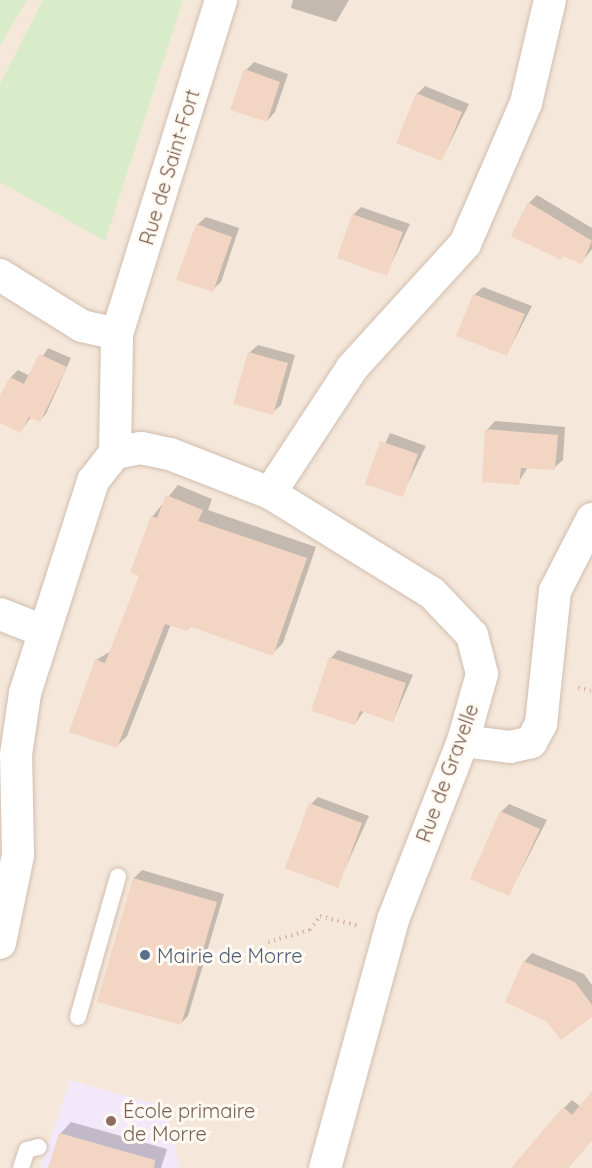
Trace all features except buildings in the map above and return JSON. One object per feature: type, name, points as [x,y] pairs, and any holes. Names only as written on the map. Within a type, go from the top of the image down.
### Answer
[{"type":"street","name":"Rue de Saint-Fort","points":[[115,453],[117,334],[221,0]]},
{"type":"street","points":[[270,493],[352,368],[465,244],[526,103],[550,0]]},
{"type":"street","points":[[0,274],[82,326],[117,334]]},
{"type":"street","name":"Rue de Gravelle","points":[[115,453],[141,448],[170,453],[270,493],[432,593],[472,635],[482,674],[463,741],[393,920],[325,1168]]},
{"type":"street","points":[[0,943],[18,855],[16,755],[41,630],[93,481],[115,453]]},
{"type":"street","points":[[463,741],[510,747],[531,742],[541,724],[555,591],[592,519]]},
{"type":"street","points":[[0,614],[41,630]]},
{"type":"lane","points":[[78,1017],[118,877]]},
{"type":"lane","points":[[21,1168],[27,1150],[39,1147]]},
{"type":"path","points":[[268,942],[310,930],[320,916],[364,927]]},
{"type":"shaded area","points":[[27,0],[592,0],[592,1168],[0,1168],[0,46]]},
{"type":"shaded area","name":"École primaire de Morre","points":[[70,1080],[165,1107],[180,1168],[40,1168]]},
{"type":"green space","points":[[0,0],[27,0],[0,46]]},
{"type":"green space","points":[[43,0],[183,0],[105,241],[0,182],[0,84]]},
{"type":"place","name":"Mairie de Morre","points":[[145,955]]},
{"type":"place","name":"École primaire de Morre","points":[[111,1121]]}]
